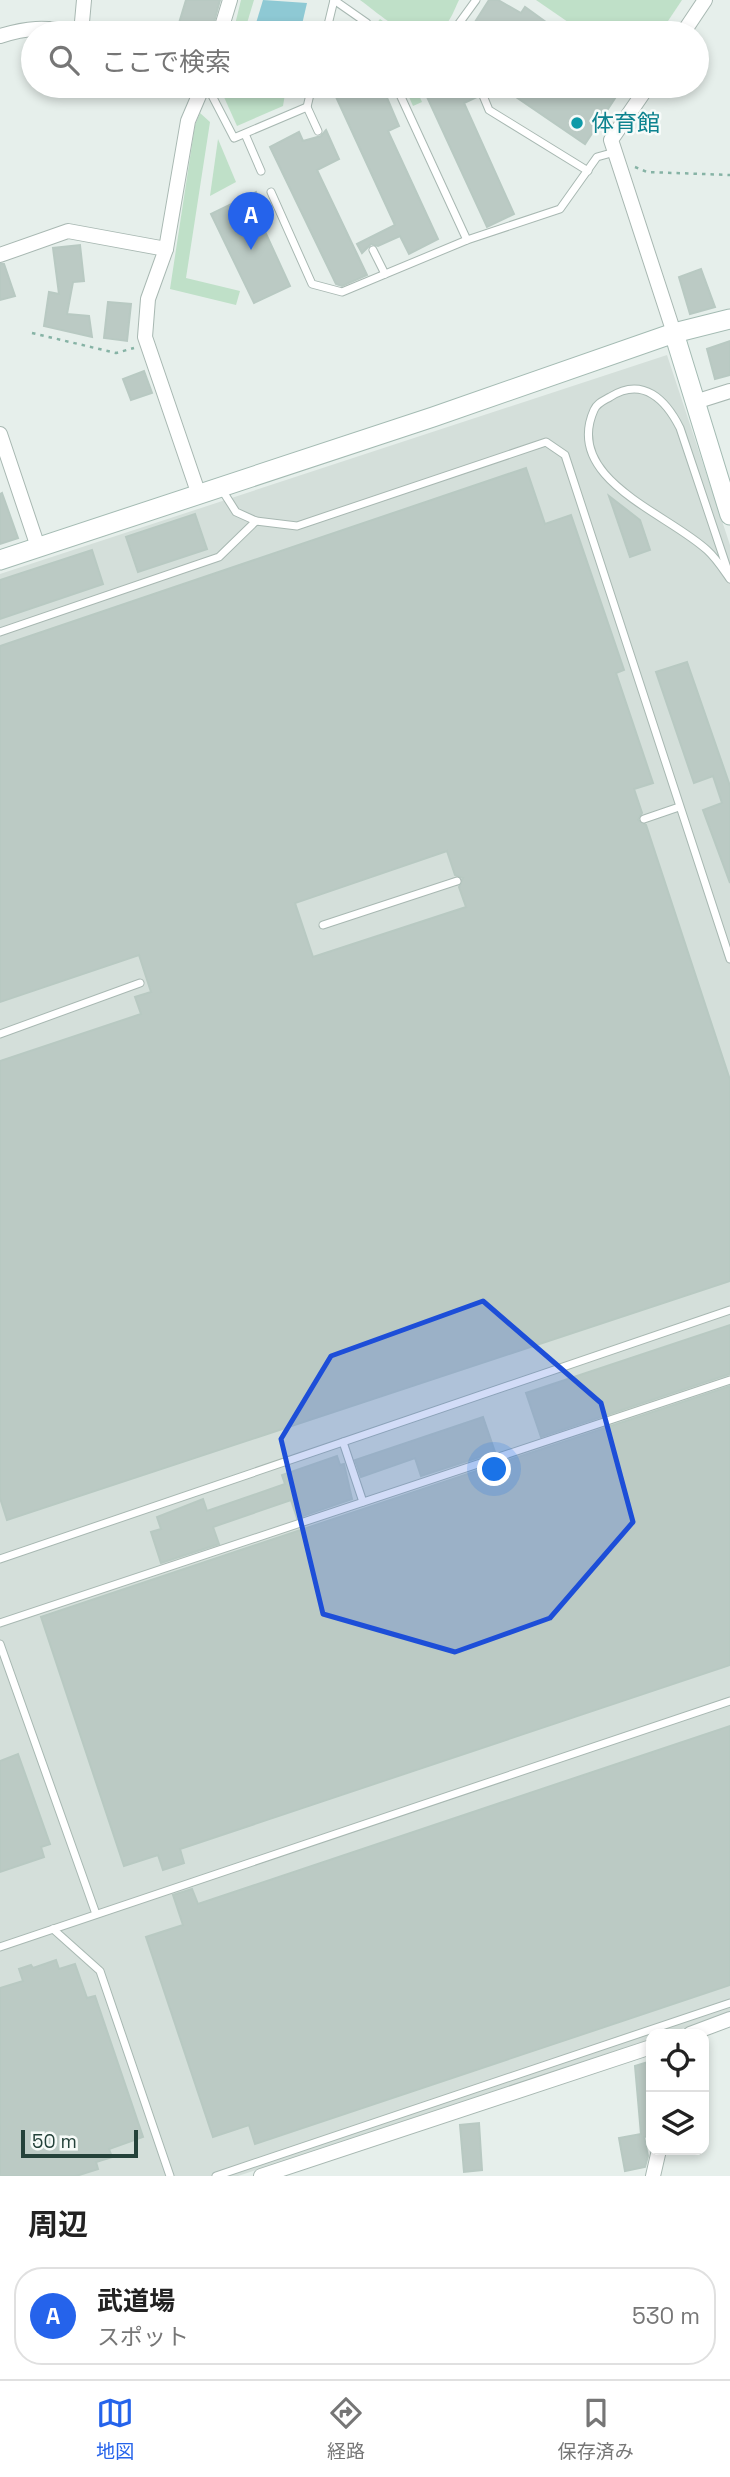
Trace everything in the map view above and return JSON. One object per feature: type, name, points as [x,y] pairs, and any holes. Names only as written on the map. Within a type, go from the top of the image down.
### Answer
[{"type":"street","points":[[81,21],[84,0]]},
{"type":"street","points":[[224,21],[230,0]]},
{"type":"street","points":[[691,21],[705,0]]},
{"type":"street","points":[[0,36],[21,29]]},
{"type":"street","points":[[199,98],[188,121],[166,248],[148,299],[145,337],[199,495]]},
{"type":"street","points":[[640,98],[611,140],[730,515]]},
{"type":"street","points":[[0,255],[68,231],[166,248]]},
{"type":"street","points":[[0,559],[220,488],[674,333],[730,319]]},
{"type":"street","points":[[695,402],[730,391]]},
{"type":"street","points":[[0,434],[38,547]]},
{"type":"street","points":[[703,2029],[730,2019]]},
{"type":"street","points":[[261,2176],[646,2049]]},
{"type":"street","points":[[653,2176],[658,2155]]},
{"type":"lane","points":[[329,21],[334,0],[364,21]]},
{"type":"lane","points":[[463,21],[476,0]]},
{"type":"lane","points":[[212,98],[234,138],[307,107]]},
{"type":"lane","points":[[309,98],[307,107],[318,131]]},
{"type":"lane","points":[[402,98],[467,240]]},
{"type":"lane","points":[[484,98],[489,110],[588,171]]},
{"type":"lane","points":[[245,134],[261,171]]},
{"type":"lane","points":[[271,192],[312,284],[342,292],[467,240],[560,209],[597,158],[617,157]]},
{"type":"lane","points":[[373,250],[385,274]]},
{"type":"lane","points":[[645,390],[668,405],[680,428],[730,578],[707,550],[606,478],[590,454],[586,429],[596,406],[618,391],[645,390]]},
{"type":"lane","points":[[220,488],[236,512],[256,521],[297,526],[546,442],[565,455],[730,959]]},
{"type":"lane","points":[[0,632],[219,557],[256,521]]},
{"type":"lane","points":[[644,819],[679,807]]},
{"type":"lane","points":[[323,925],[457,881]]},
{"type":"lane","points":[[0,1034],[140,984]]},
{"type":"lane","points":[[0,1559],[730,1310]]},
{"type":"lane","points":[[0,1623],[730,1380]]},
{"type":"lane","points":[[343,1442],[363,1502]]},
{"type":"lane","points":[[0,1644],[96,1914]]},
{"type":"lane","points":[[0,1947],[730,1701]]},
{"type":"lane","points":[[52,1929],[100,1971],[170,2176]]},
{"type":"lane","points":[[216,2176],[730,2003]]},
{"type":"path","points":[[617,157],[647,172],[730,174]]},
{"type":"path","points":[[32,333],[116,353],[148,344]]},
{"type":"highlighted area","points":[[483,1301],[601,1403],[633,1522],[550,1618],[455,1652],[323,1614],[281,1439],[331,1356]]},
{"type":"shaded area","points":[[667,355],[730,545],[730,2013],[681,2029],[646,2029],[646,2041],[238,2176],[0,2176],[0,574]]},
{"type":"green space","points":[[241,0],[254,0],[248,21],[236,21]]},
{"type":"green space","points":[[360,0],[459,0],[449,21],[388,21]]},
{"type":"green space","points":[[536,0],[682,0],[668,21],[567,21]]},
{"type":"green space","points":[[224,98],[284,98],[283,106],[237,126]]},
{"type":"green space","points":[[409,98],[420,98],[422,102],[413,106]]},
{"type":"green space","points":[[200,113],[210,122],[186,278],[240,291],[236,305],[170,289],[195,125]]},
{"type":"green space","points":[[218,139],[236,182],[210,196]]},
{"type":"water","points":[[263,0],[307,3],[303,21],[257,21]]},
{"type":"building","points":[[186,0],[220,0],[214,21],[180,21]]},
{"type":"building","points":[[489,0],[498,0],[521,13],[525,7],[544,21],[476,21]]},
{"type":"building","points":[[337,98],[387,98],[399,126],[388,131],[438,239],[409,254],[400,236],[378,246],[371,244],[362,253],[357,244],[395,225]]},
{"type":"building","points":[[428,98],[475,98],[464,103],[514,214],[487,227]]},
{"type":"building","name":"体育館","points":[[518,98],[615,98],[585,144]]},
{"type":"building","points":[[326,130],[339,159],[317,170],[367,275],[342,286],[336,284],[270,147],[299,132],[303,141],[321,136]]},
{"type":"building","points":[[256,192],[263,208],[256,212],[290,286],[254,303],[211,214]]},
{"type":"building","points":[[80,245],[84,281],[73,282],[67,314],[89,316],[92,337],[44,326],[49,292],[59,294],[53,248]]},
{"type":"building","points":[[0,264],[4,264],[15,296],[0,300]]},
{"type":"building","points":[[701,269],[715,307],[690,314],[679,277]]},
{"type":"building","points":[[108,302],[131,304],[127,341],[104,338]]},
{"type":"building","points":[[730,341],[730,375],[715,379],[707,349]]},
{"type":"building","points":[[144,371],[152,393],[131,400],[123,379]]},
{"type":"building","points":[[526,468],[545,524],[571,515],[624,670],[616,673],[653,783],[634,789],[642,813],[638,820],[646,825],[730,1080],[730,1281],[7,1520],[0,1498],[0,1061],[141,1014],[135,997],[151,992],[139,955],[0,1002],[0,646]],"holes":[[[447,851],[455,875],[463,878],[459,887],[466,907],[313,957],[295,903]]]},
{"type":"building","points":[[2,493],[18,538],[0,544],[0,494]]},
{"type":"building","points":[[609,496],[640,520],[650,550],[630,557]]},
{"type":"building","points":[[195,514],[207,549],[138,572],[126,537]]},
{"type":"building","points":[[92,550],[103,584],[0,619],[0,580]]},
{"type":"building","points":[[687,662],[730,786],[730,883],[703,810],[722,803],[713,776],[694,783],[656,672]]},
{"type":"building","points":[[730,1325],[730,1374],[541,1437],[526,1393]]},
{"type":"building","points":[[730,1386],[730,1665],[180,1849],[184,1863],[163,1870],[158,1855],[124,1866],[41,1617]]},
{"type":"building","points":[[483,1417],[495,1452],[421,1476],[415,1458],[361,1477],[355,1460]]},
{"type":"building","points":[[337,1456],[340,1465],[344,1464],[352,1499],[297,1518],[291,1500],[213,1527],[219,1544],[161,1563],[151,1532],[161,1529],[157,1517],[203,1499],[207,1511],[285,1484],[282,1475]]},
{"type":"building","points":[[730,1726],[730,1985],[255,2144],[249,2125],[213,2137],[146,1937],[183,1925],[173,1895],[192,1889],[198,1904]]},
{"type":"building","points":[[18,1754],[50,1844],[41,1847],[44,1857],[0,1872],[0,1761]]},
{"type":"building","points":[[56,1960],[59,1969],[75,1964],[87,1998],[95,1996],[143,2137],[109,2149],[112,2157],[96,2162],[98,2169],[76,2176],[0,2176],[0,1988],[23,1981],[19,1969],[31,1965],[33,1968]]},
{"type":"building","points":[[646,2063],[644,2137],[648,2156],[645,2167],[625,2171],[619,2138],[641,2134],[635,2066]]},
{"type":"building","points":[[479,2123],[482,2170],[464,2172],[460,2125]]},
{"type":"place","name":"体育館","points":[[577,123]]},
{"type":"place","name":"武道場","points":[[251,250]]}]
